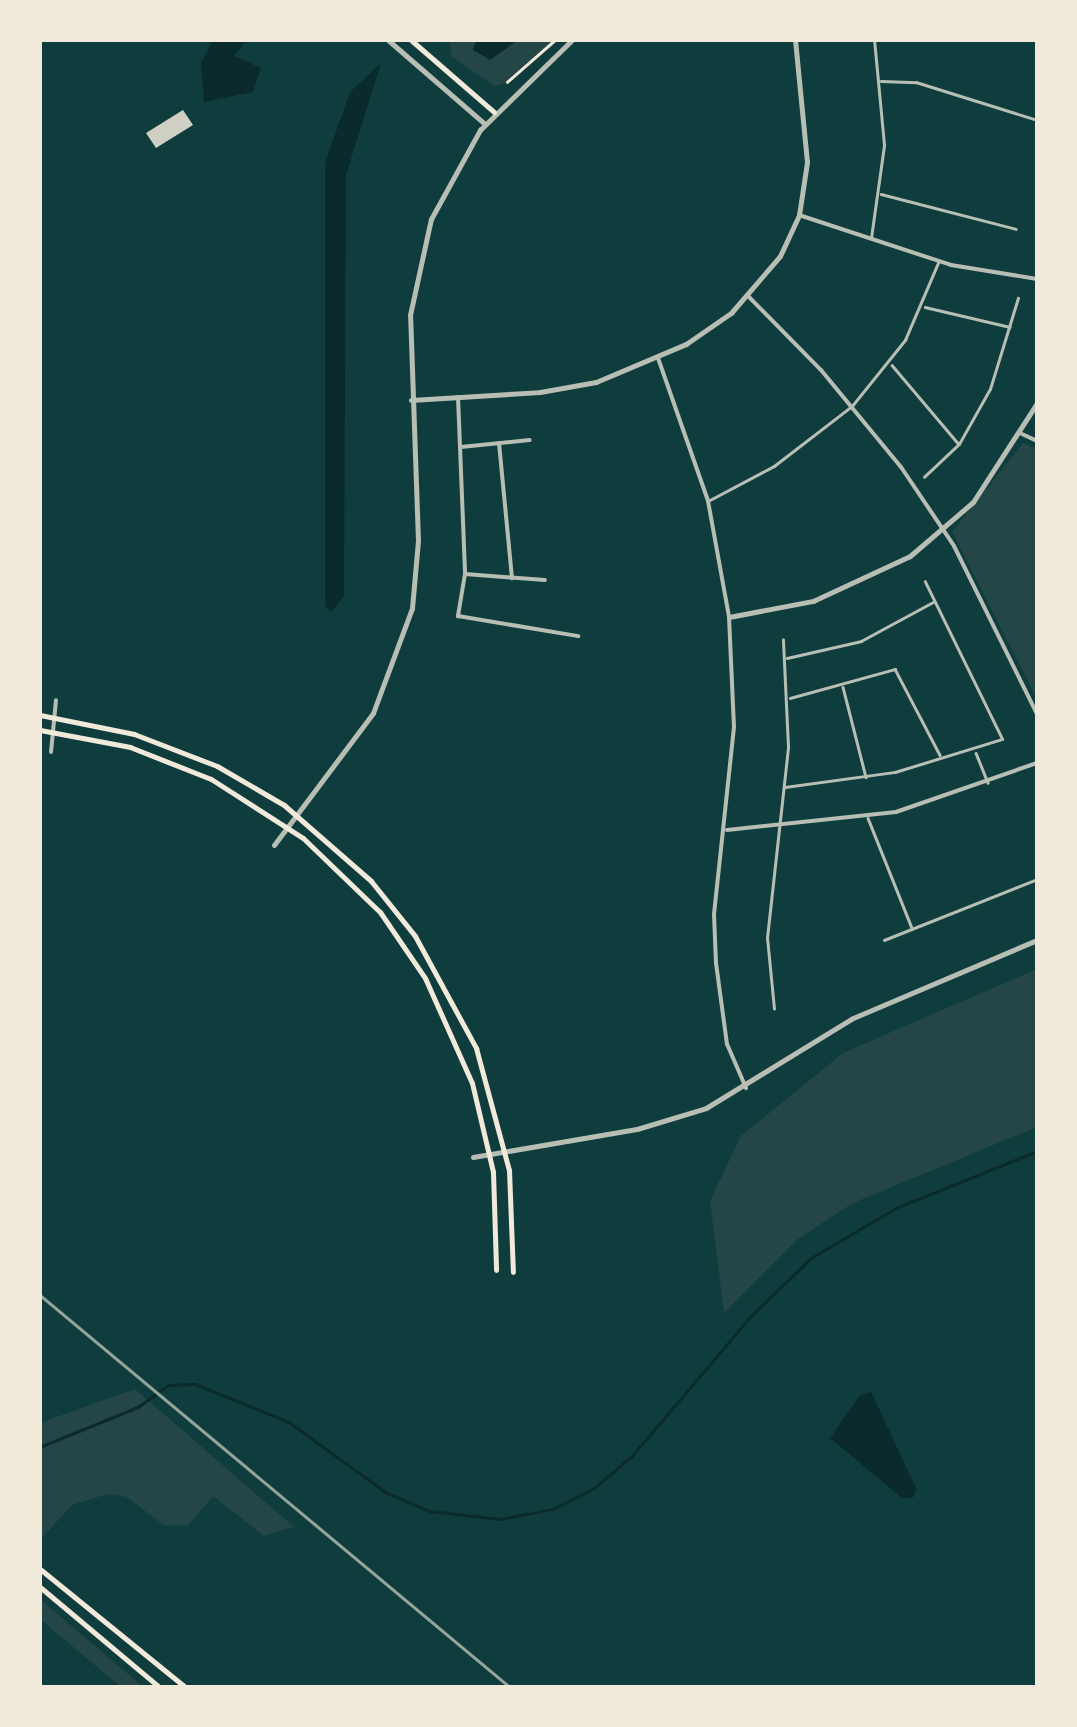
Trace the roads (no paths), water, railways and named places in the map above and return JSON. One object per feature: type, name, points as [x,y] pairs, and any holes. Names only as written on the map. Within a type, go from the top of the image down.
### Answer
[{"type":"main road","points":[[411,40],[494,112]]},
{"type":"main road","points":[[40,715],[134,734],[198,757],[297,815],[371,881],[415,936],[476,1048],[506,1151],[513,1272]]},
{"type":"main road","points":[[40,730],[130,748],[193,771],[288,827],[380,912],[425,978],[455,1034],[490,1154],[496,1270]]},
{"type":"main road","points":[[40,1567],[185,1687]]},
{"type":"main road","points":[[40,1587],[159,1687]]},
{"type":"street","points":[[388,40],[485,124]]},
{"type":"street","points":[[274,846],[373,713],[412,608],[418,541],[410,400],[410,315],[430,219],[494,112],[572,40]]},
{"type":"street","points":[[410,400],[567,388],[658,358],[713,327],[748,296],[780,256],[799,215],[807,162],[796,40]]},
{"type":"street","points":[[799,215],[938,262],[1037,279]]},
{"type":"street","points":[[748,296],[852,406],[943,529],[1037,714]]},
{"type":"street","points":[[658,358],[708,501],[729,616],[734,726],[727,830],[714,914],[727,1044],[746,1088]]},
{"type":"street","points":[[458,398],[465,574],[458,616],[578,636]]},
{"type":"street","points":[[729,616],[847,589],[943,529],[973,502],[1022,434],[1037,403]]},
{"type":"street","points":[[1022,434],[1037,441]]},
{"type":"street","points":[[461,446],[530,440]]},
{"type":"street","points":[[499,443],[512,578]]},
{"type":"street","points":[[465,574],[545,580]]},
{"type":"street","points":[[51,752],[56,700]]},
{"type":"street","points":[[727,830],[868,818],[988,783],[1037,762]]},
{"type":"street","points":[[473,1158],[657,1124],[746,1088],[853,1018],[1037,940]]},
{"type":"lane","points":[[871,239],[879,194],[880,81],[874,40]]},
{"type":"lane","points":[[880,81],[934,86],[1037,120]]},
{"type":"lane","points":[[879,194],[1016,229]]},
{"type":"lane","points":[[708,501],[774,466],[852,406],[890,363],[923,306],[938,262]]},
{"type":"lane","points":[[924,476],[958,444],[990,389],[1018,298]]},
{"type":"lane","points":[[923,306],[1011,327]]},
{"type":"lane","points":[[890,363],[958,444]]},
{"type":"lane","points":[[785,787],[866,777],[976,751],[1002,739],[926,582]]},
{"type":"lane","points":[[786,658],[861,640],[935,601]]},
{"type":"lane","points":[[774,1009],[767,938],[785,787],[789,698],[783,640]]},
{"type":"lane","points":[[789,698],[895,669],[941,758]]},
{"type":"lane","points":[[842,686],[866,777]]},
{"type":"lane","points":[[976,751],[988,783]]},
{"type":"lane","points":[[868,818],[913,929]]},
{"type":"lane","points":[[884,940],[1037,879]]},
{"type":"lane","points":[[40,1552],[40,1567]]},
{"type":"waterway","points":[[40,1447],[138,1407],[168,1385],[195,1384],[289,1422],[387,1493],[430,1511],[500,1519],[553,1509],[594,1488],[631,1457],[751,1316],[811,1258],[896,1208],[1037,1151]]},
{"type":"railway","points":[[40,1295],[510,1687]]}]
